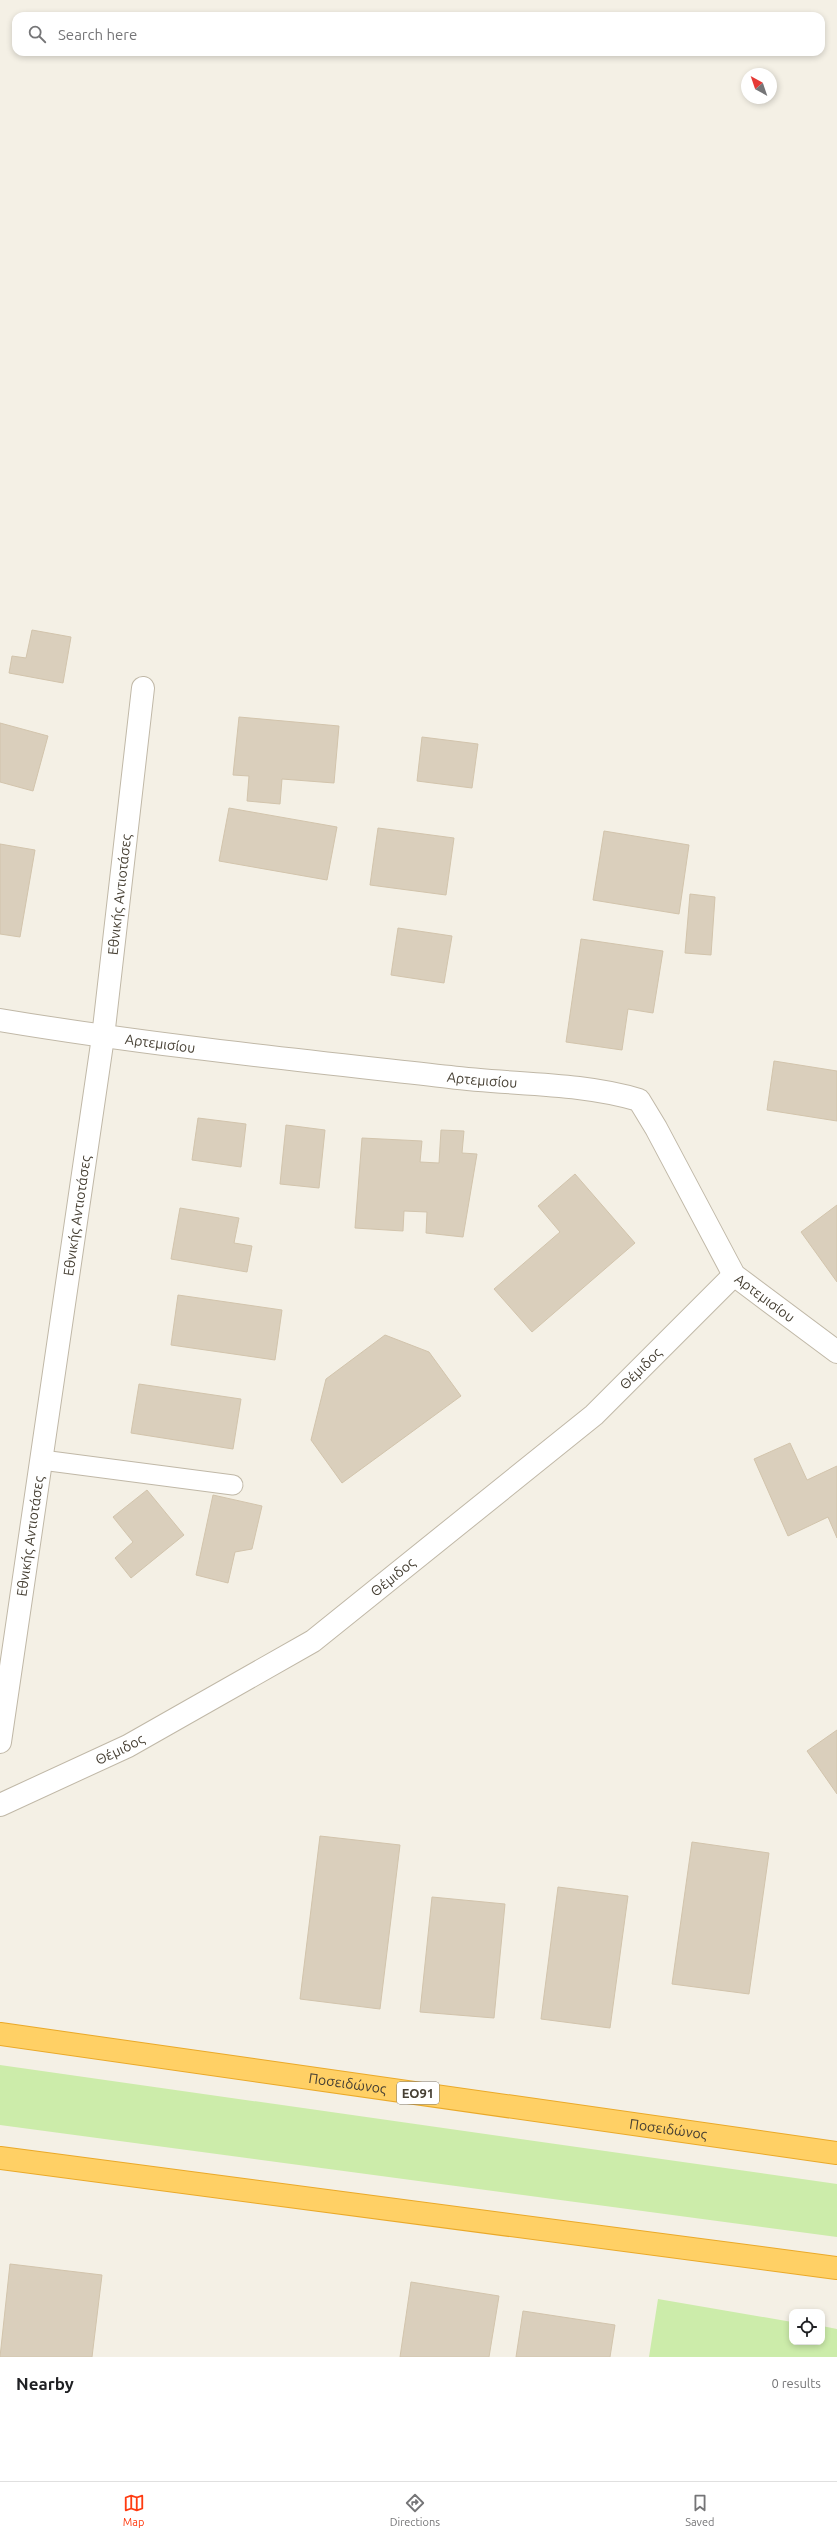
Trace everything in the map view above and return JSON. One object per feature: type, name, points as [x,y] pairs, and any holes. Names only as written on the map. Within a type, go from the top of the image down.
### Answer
[{"type":"highway","name":"Ποσειδώνος","points":[[0,2034],[837,2153]]},
{"type":"highway","points":[[0,2158],[837,2268]]},
{"type":"street","name":"Εθνικής Αντιοτάσες","points":[[0,1742],[103,1037],[143,688]]},
{"type":"street","name":"Αρτεμισίου","points":[[0,1020],[103,1037],[494,1083],[610,1091],[639,1100],[656,1128],[734,1274],[837,1352]]},
{"type":"street","name":"Θέμιδος","points":[[0,1805],[128,1746],[313,1641],[594,1415],[734,1274]]},
{"type":"lane","points":[[42,1460],[233,1485]]},
{"type":"green space","points":[[0,2065],[837,2184],[837,2237],[0,2125]]},
{"type":"green space","points":[[658,2299],[789,2321],[789,2345],[825,2345],[825,2327],[837,2329],[837,2357],[649,2357]]},
{"type":"building","points":[[32,630],[71,637],[63,683],[9,673],[12,656],[26,658]]},
{"type":"building","points":[[239,717],[339,726],[334,783],[282,779],[280,804],[247,801],[249,776],[233,775]]},
{"type":"building","points":[[0,723],[48,736],[33,791],[0,782]]},
{"type":"building","points":[[422,737],[478,744],[472,788],[417,781]]},
{"type":"building","points":[[229,808],[337,827],[327,880],[219,861]]},
{"type":"building","points":[[378,828],[454,838],[446,895],[370,885]]},
{"type":"building","points":[[604,831],[689,845],[679,914],[593,900]]},
{"type":"building","points":[[0,844],[35,850],[20,937],[0,934]]},
{"type":"building","points":[[690,894],[715,897],[711,955],[685,953]]},
{"type":"building","points":[[398,928],[452,936],[444,983],[391,975]]},
{"type":"building","points":[[581,939],[663,951],[653,1013],[628,1009],[622,1050],[566,1042]]},
{"type":"building","points":[[774,1061],[837,1071],[837,1121],[767,1110]]},
{"type":"building","points":[[198,1118],[246,1124],[241,1167],[192,1160]]},
{"type":"building","points":[[286,1125],[325,1130],[319,1188],[280,1184]]},
{"type":"building","points":[[441,1130],[464,1131],[462,1153],[477,1154],[463,1237],[426,1233],[427,1212],[404,1211],[403,1231],[355,1228],[362,1138],[422,1141],[420,1162],[439,1163]]},
{"type":"building","points":[[575,1174],[635,1243],[532,1332],[494,1289],[560,1232],[538,1206]]},
{"type":"building","points":[[837,1205],[837,1282],[801,1232]]},
{"type":"building","points":[[180,1208],[239,1218],[234,1243],[252,1246],[247,1272],[171,1259]]},
{"type":"building","points":[[178,1295],[282,1310],[275,1360],[171,1345]]},
{"type":"building","points":[[385,1335],[429,1352],[461,1396],[342,1483],[311,1440],[326,1379]]},
{"type":"building","points":[[139,1384],[241,1399],[233,1449],[131,1433]]},
{"type":"building","points":[[790,1443],[807,1480],[837,1466],[837,1538],[828,1517],[788,1536],[754,1459]]},
{"type":"building","points":[[147,1490],[184,1535],[131,1578],[115,1558],[133,1542],[113,1517]]},
{"type":"building","points":[[213,1495],[262,1506],[252,1549],[235,1552],[228,1583],[196,1575]]},
{"type":"building","points":[[837,1730],[837,1794],[807,1751]]},
{"type":"building","points":[[320,1836],[400,1845],[380,2009],[300,1999]]},
{"type":"building","points":[[692,1842],[769,1853],[749,1994],[672,1984]]},
{"type":"building","points":[[558,1887],[628,1896],[610,2028],[541,2019]]},
{"type":"building","points":[[432,1897],[505,1904],[494,2018],[420,2012]]},
{"type":"building","points":[[10,2264],[102,2275],[92,2357],[0,2357]]},
{"type":"building","points":[[411,2282],[499,2296],[489,2357],[400,2357]]},
{"type":"building","points":[[523,2311],[615,2325],[610,2357],[516,2357]]}]
